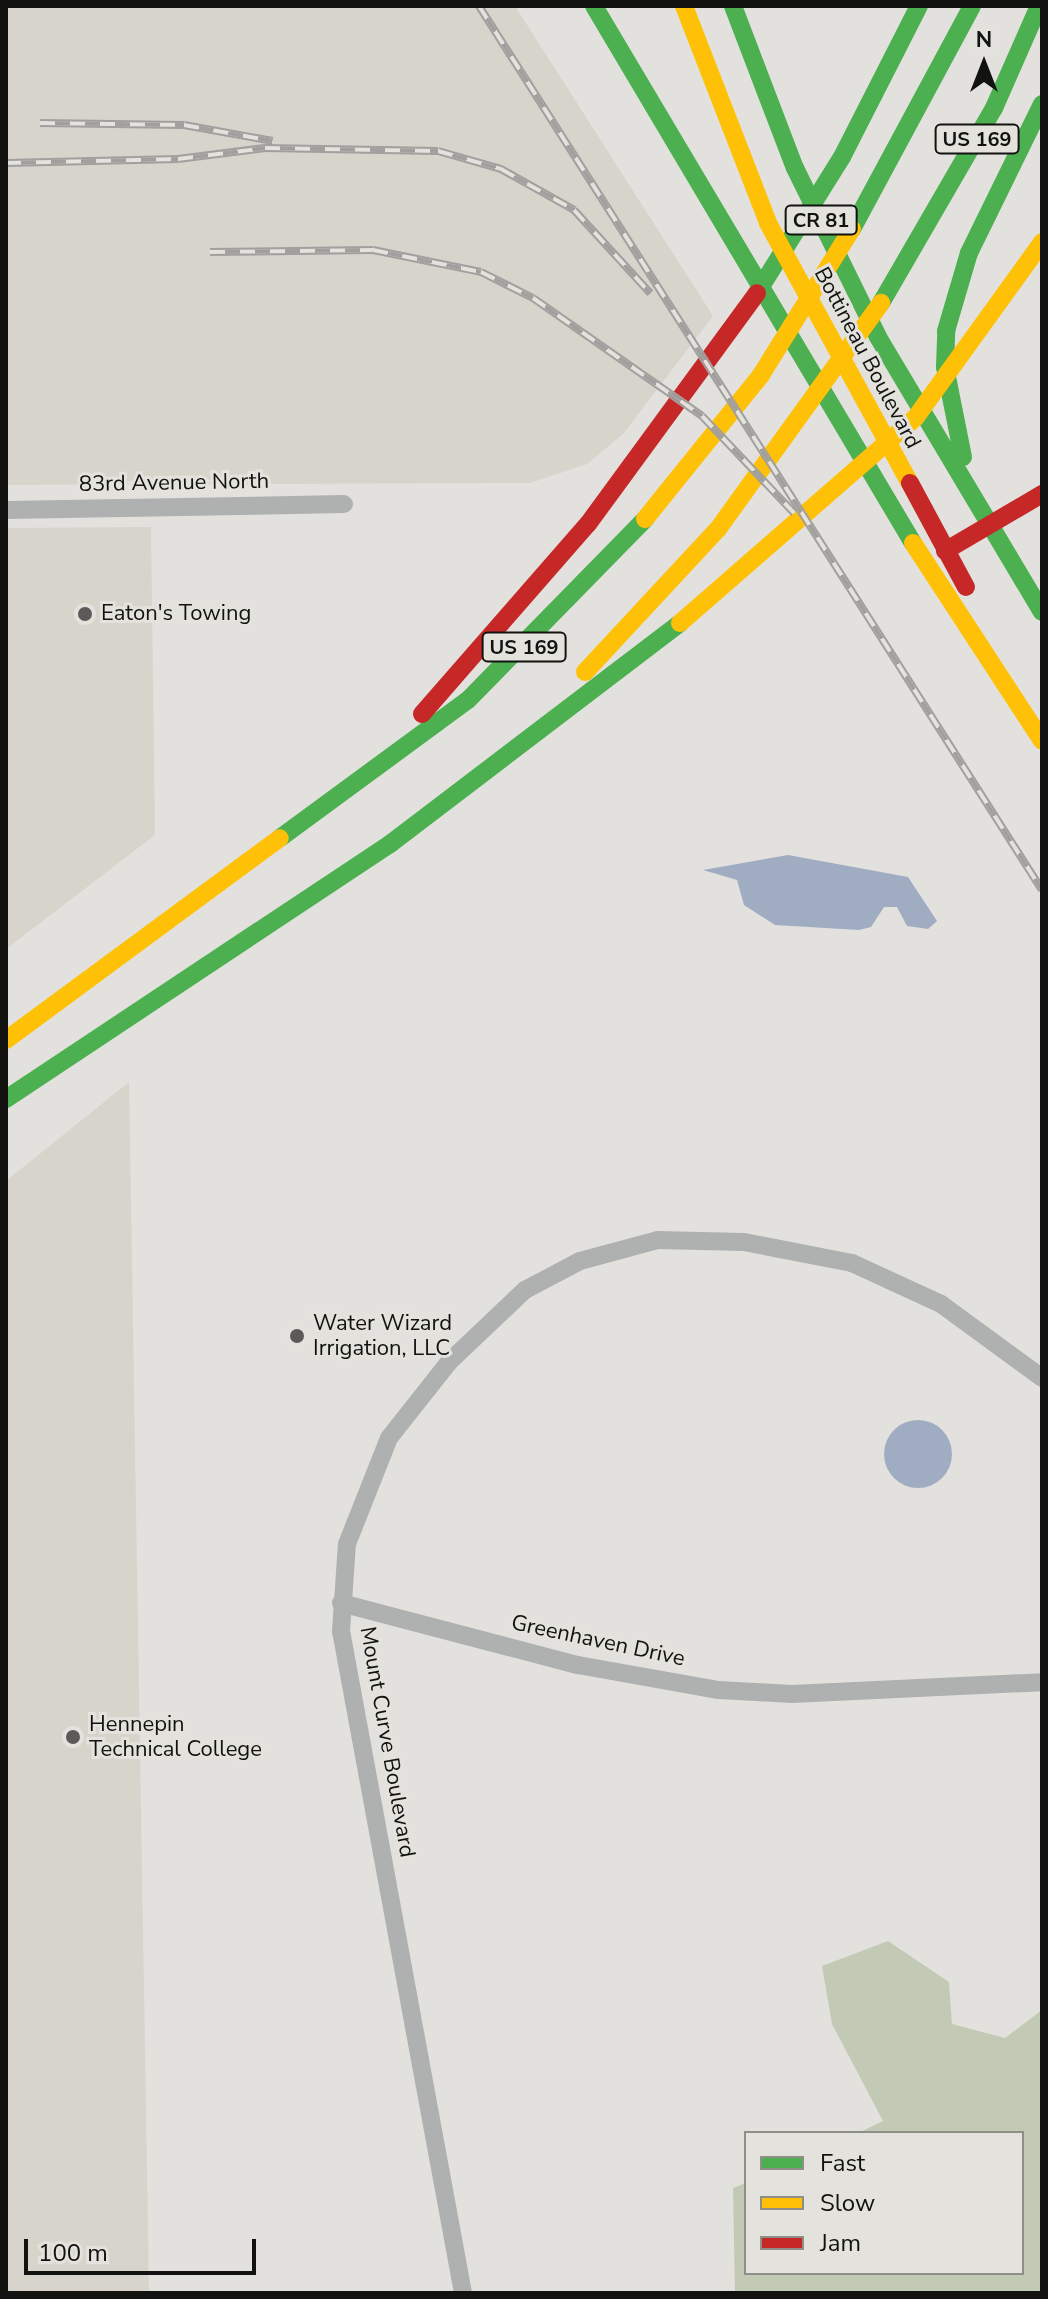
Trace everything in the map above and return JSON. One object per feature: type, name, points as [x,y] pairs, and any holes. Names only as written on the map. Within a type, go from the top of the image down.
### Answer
[{"type":"main road","points":[[594,6],[969,637],[1042,741]]},
{"type":"main road","name":"Bottineau Boulevard","points":[[684,6],[768,223],[945,551],[1042,716]]},
{"type":"main road","name":"Bottineau Boulevard","points":[[733,6],[795,168],[878,337],[971,488],[988,524],[1042,612]]},
{"type":"main road","points":[[342,799],[479,652],[657,433],[801,230],[919,6]]},
{"type":"main road","name":"US 169","points":[[6,1040],[342,799],[528,644],[685,474],[761,375],[871,206],[972,6]]},
{"type":"main road","name":"US 169","points":[[6,1099],[390,844],[630,630],[718,529],[860,340],[994,108],[1039,6]]},
{"type":"main road","points":[[971,488],[945,367],[946,331],[969,253],[1042,104]]},
{"type":"main road","points":[[390,844],[744,574],[916,417],[971,349],[1042,242]]},
{"type":"main road","points":[[945,551],[1042,494]]},
{"type":"street","name":"83rd Avenue North","points":[[6,510],[344,504]]},
{"type":"street","name":"Mount Curve Boulevard","points":[[463,2293],[345,1657],[341,1603],[359,1503],[402,1417],[504,1306],[546,1276],[616,1247],[702,1238],[852,1263],[941,1304],[1042,1378]]},
{"type":"street","name":"Greenhaven Drive","points":[[341,1603],[578,1665],[719,1690],[1042,1682]]},
{"type":"shaded area","points":[[6,6],[515,6],[713,316],[623,434],[587,464],[530,483],[6,485]]},
{"type":"shaded area","points":[[151,527],[155,835],[6,949],[6,528]]},
{"type":"shaded area","name":"Hennepin Technical College","points":[[129,1082],[149,2293],[6,2293],[6,1181]]},
{"type":"green space","points":[[888,1941],[949,1982],[952,2024],[1005,2038],[1042,2010],[1042,2293],[735,2293],[733,2188],[744,2184],[744,2275],[1024,2275],[1024,2131],[862,2131],[883,2121],[832,2024],[822,1966]]},
{"type":"water","points":[[788,855],[908,877],[937,921],[928,929],[907,926],[897,907],[884,907],[871,927],[859,930],[775,925],[744,905],[737,880],[703,870]]},
{"type":"water","points":[[918,1420],[942,1430],[952,1454],[942,1478],[918,1488],[894,1478],[884,1454],[894,1430]]},
{"type":"railway","points":[[479,6],[1042,890]]},
{"type":"railway","points":[[40,123],[184,125],[273,141]]},
{"type":"railway","points":[[6,163],[178,159],[265,148],[438,151],[501,169],[574,210],[650,293]]},
{"type":"railway","points":[[210,252],[373,250],[481,272],[533,298],[702,416],[794,513]]},
{"type":"traffic: fast","points":[[594,6],[913,543]]},
{"type":"traffic: fast","points":[[733,6],[795,168],[878,337],[1042,612]]},
{"type":"traffic: fast","points":[[757,293],[842,157],[919,6]]},
{"type":"traffic: fast","points":[[852,229],[972,6]]},
{"type":"traffic: fast","points":[[881,303],[994,108],[1039,6]]},
{"type":"traffic: fast","points":[[963,457],[945,367],[946,331],[969,253],[1042,104]]},
{"type":"traffic: fast","points":[[280,838],[468,700],[645,519]]},
{"type":"traffic: fast","points":[[6,1099],[390,844],[680,623]]},
{"type":"traffic: slow","points":[[684,6],[768,223],[910,483]]},
{"type":"traffic: slow","points":[[645,519],[761,375],[852,229]]},
{"type":"traffic: slow","points":[[680,623],[916,417],[1042,242]]},
{"type":"traffic: slow","points":[[585,672],[718,529],[881,303]]},
{"type":"traffic: slow","points":[[913,543],[1042,741]]},
{"type":"traffic: slow","points":[[6,1040],[280,838]]},
{"type":"traffic: jam","points":[[422,714],[588,524],[757,293]]},
{"type":"traffic: jam","points":[[910,483],[966,587]]},
{"type":"traffic: jam","points":[[945,551],[1042,494]]},
{"type":"place","name":"Eaton's Towing","points":[[85,614]]},
{"type":"place","name":"Water Wizard Irrigation, LLC","points":[[297,1336]]},
{"type":"place","name":"Hennepin Technical College","points":[[73,1737]]}]
